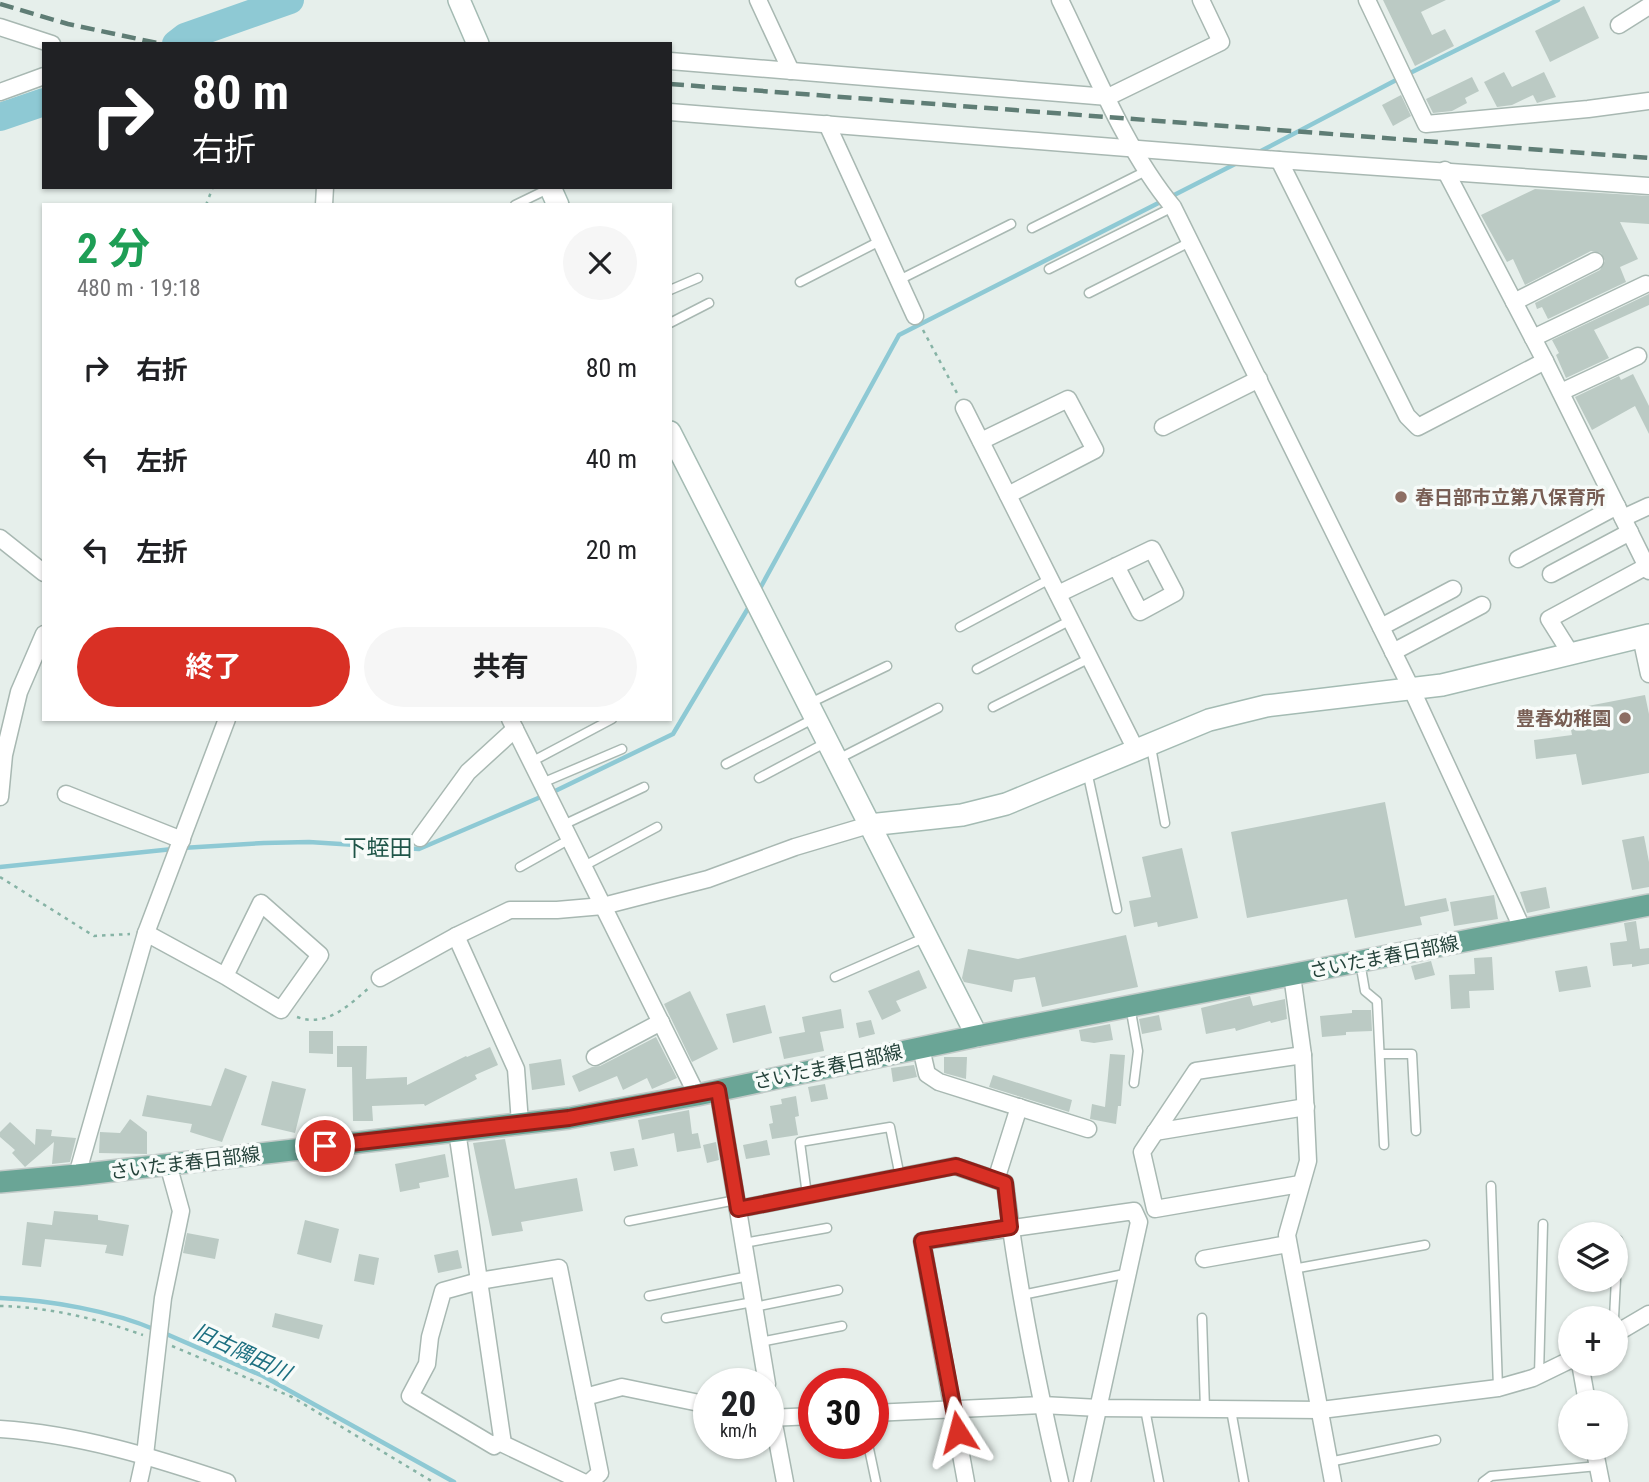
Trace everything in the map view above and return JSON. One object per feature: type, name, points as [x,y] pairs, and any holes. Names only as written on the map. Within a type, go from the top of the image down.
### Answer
[{"type":"main road","name":"さいたま春日部線","points":[[1,1179],[77,1175],[569,1118],[697,1095],[977,1036],[1649,905]]},
{"type":"street","points":[[459,0],[477,42]]},
{"type":"street","points":[[758,0],[791,71]]},
{"type":"street","points":[[1060,0],[1132,147],[1173,207],[1259,379],[1411,688],[1524,930]]},
{"type":"street","points":[[672,61],[1108,97],[1222,42],[1201,0]]},
{"type":"street","points":[[1367,0],[1426,124],[1649,101]]},
{"type":"street","points":[[1619,26],[1649,6]]},
{"type":"street","points":[[0,27],[46,42]]},
{"type":"street","points":[[0,92],[42,77]]},
{"type":"street","points":[[672,112],[1649,186]]},
{"type":"street","points":[[827,124],[915,316]]},
{"type":"street","points":[[1279,160],[1407,416],[1418,427],[1545,361]]},
{"type":"street","points":[[1445,170],[1648,567],[1549,619],[1571,654]]},
{"type":"street","points":[[1514,302],[1595,261]]},
{"type":"street","points":[[1533,338],[1646,284]]},
{"type":"street","points":[[1560,393],[1638,356]]},
{"type":"street","points":[[1163,427],[1259,379]]},
{"type":"street","points":[[981,441],[1069,400],[1095,450],[1008,495]]},
{"type":"street","points":[[964,408],[1090,657],[1143,747]]},
{"type":"street","points":[[672,436],[977,1036]]},
{"type":"street","points":[[1518,559],[1623,519],[1649,506]]},
{"type":"street","points":[[1551,574],[1623,519]]},
{"type":"street","points":[[0,538],[42,571]]},
{"type":"street","points":[[1058,594],[1116,566]]},
{"type":"street","points":[[1381,627],[1453,589]]},
{"type":"street","points":[[1393,652],[1482,606]]},
{"type":"street","points":[[380,978],[509,910],[603,906],[708,878],[795,847],[869,825],[962,815],[1006,804],[1209,720],[1254,709],[1442,685],[1645,636],[1649,674]]},
{"type":"street","points":[[0,797],[4,755],[19,692],[42,640]]},
{"type":"street","points":[[77,1175],[146,933],[226,721]]},
{"type":"street","points":[[420,838],[468,772],[513,724],[697,1095]]},
{"type":"street","points":[[66,794],[182,840]]},
{"type":"street","points":[[146,933],[281,1010],[320,955],[261,904],[225,976]]},
{"type":"street","points":[[456,936],[516,1069],[520,1123]]},
{"type":"street","points":[[1292,975],[1303,1055],[1308,1161],[1287,1235],[1333,1482]]},
{"type":"street","points":[[595,1057],[661,1022]]},
{"type":"street","points":[[921,1048],[927,1074],[939,1082],[1088,1129]]},
{"type":"street","points":[[1300,1184],[1155,1209],[1142,1152],[1196,1071],[1303,1055]]},
{"type":"street","points":[[718,1090],[764,1368]]},
{"type":"street","points":[[996,1180],[1019,1107]]},
{"type":"street","points":[[1155,1132],[1306,1107]]},
{"type":"street","points":[[457,1130],[503,1444],[583,1482]]},
{"type":"street","points":[[139,1482],[145,1455],[163,1298],[181,1212],[168,1164]]},
{"type":"street","points":[[737,1205],[807,1195],[956,1166],[1005,1183],[1010,1227],[1042,1405],[1060,1482]]},
{"type":"street","points":[[966,1482],[922,1241],[1134,1211],[1139,1222],[1082,1482]]},
{"type":"street","points":[[1204,1259],[1288,1244]]},
{"type":"street","points":[[502,1439],[494,1446],[410,1396],[427,1364],[430,1337],[443,1291],[479,1281],[559,1268],[600,1473],[590,1482]]},
{"type":"street","points":[[1628,1323],[1649,1314]]},
{"type":"street","points":[[889,1412],[1042,1405],[1145,1409],[1321,1410],[1498,1388],[1558,1366]]},
{"type":"street","points":[[585,1397],[622,1387],[693,1402]]},
{"type":"street","points":[[0,1429],[35,1431],[145,1455],[227,1482]]},
{"type":"street","points":[[780,1459],[785,1482]]},
{"type":"lane","points":[[1032,228],[1146,171]]},
{"type":"lane","points":[[521,203],[553,193]]},
{"type":"lane","points":[[1049,269],[1173,207]]},
{"type":"lane","points":[[899,280],[1012,224]]},
{"type":"lane","points":[[800,282],[880,241]]},
{"type":"lane","points":[[1089,293],[1190,242]]},
{"type":"lane","points":[[672,289],[698,278]]},
{"type":"lane","points":[[672,322],[709,303]]},
{"type":"lane","points":[[960,627],[1050,579]]},
{"type":"lane","points":[[977,669],[1071,620]]},
{"type":"lane","points":[[993,706],[1090,657]]},
{"type":"lane","points":[[726,764],[887,666]]},
{"type":"lane","points":[[759,778],[938,708]]},
{"type":"lane","points":[[531,762],[608,721]]},
{"type":"lane","points":[[1143,747],[1165,823]]},
{"type":"lane","points":[[542,783],[622,749]]},
{"type":"lane","points":[[1087,771],[1117,909]]},
{"type":"lane","points":[[520,867],[567,832],[644,787]]},
{"type":"lane","points":[[584,866],[657,827]]},
{"type":"lane","points":[[835,977],[926,937]]},
{"type":"lane","points":[[1360,962],[1365,991],[1377,1001],[1384,1145]]},
{"type":"lane","points":[[1130,1006],[1138,1051],[1135,1083]]},
{"type":"lane","points":[[1380,1054],[1412,1054],[1416,1131]]},
{"type":"lane","points":[[807,1195],[800,1142],[890,1127],[900,1177]]},
{"type":"lane","points":[[1491,1186],[1498,1388]]},
{"type":"lane","points":[[629,1221],[737,1205]]},
{"type":"lane","points":[[1539,1375],[1543,1224]]},
{"type":"lane","points":[[744,1243],[827,1228]]},
{"type":"lane","points":[[1293,1269],[1425,1245]]},
{"type":"lane","points":[[1023,1295],[1129,1273]]},
{"type":"lane","points":[[649,1296],[749,1276]]},
{"type":"lane","points":[[666,1318],[838,1290]]},
{"type":"lane","points":[[1202,1318],[1205,1409]]},
{"type":"lane","points":[[760,1342],[842,1326]]},
{"type":"lane","points":[[1145,1409],[1159,1482]]},
{"type":"lane","points":[[1231,1410],[1244,1482]]},
{"type":"lane","points":[[1329,1462],[1436,1440]]},
{"type":"lane","points":[[871,1459],[876,1482]]},
{"type":"lane","points":[[1483,1482],[1491,1476],[1599,1474]]},
{"type":"path","points":[[915,316],[964,408]]},
{"type":"path","points":[[0,877],[94,936],[146,933]]},
{"type":"path","points":[[281,1010],[302,1019],[318,1020],[334,1016],[380,978]]},
{"type":"path","points":[[0,1306],[19,1306],[106,1322],[158,1339],[292,1397],[433,1482]]},
{"type":"building","points":[[1383,0],[1446,0],[1421,12],[1432,35],[1445,29],[1454,46],[1415,66]]},
{"type":"building","points":[[1584,6],[1599,38],[1550,62],[1535,31]]},
{"type":"building","points":[[1504,72],[1512,87],[1544,72],[1556,97],[1537,103],[1533,95],[1512,105],[1497,107],[1484,82]]},
{"type":"building","points":[[1472,77],[1479,91],[1465,98],[1467,103],[1452,111],[1433,113],[1426,99]]},
{"type":"building","points":[[1401,95],[1411,116],[1393,126],[1382,105]]},
{"type":"building","points":[[1535,189],[1649,196],[1649,224],[1620,222],[1638,259],[1620,267],[1626,282],[1548,319],[1542,307],[1537,309],[1535,303],[1600,270],[1605,261],[1601,253],[1591,251],[1525,285],[1513,259],[1507,262],[1481,215]]},
{"type":"building","points":[[1649,294],[1649,305],[1594,330],[1609,358],[1566,378],[1552,340]]},
{"type":"building","points":[[1633,374],[1649,406],[1649,434],[1635,406],[1592,430],[1575,397],[1619,376],[1621,380]]},
{"type":"building","points":[[1645,695],[1649,714],[1649,773],[1582,785],[1576,754],[1536,759],[1534,740],[1572,735],[1567,710]]},
{"type":"building","points":[[1385,802],[1405,906],[1446,898],[1449,911],[1420,917],[1422,925],[1355,938],[1347,899],[1247,918],[1231,832]]},
{"type":"building","points":[[1644,836],[1649,862],[1649,887],[1632,890],[1622,840]]},
{"type":"building","points":[[1182,848],[1198,918],[1158,927],[1157,922],[1134,927],[1129,901],[1151,897],[1142,857]]},
{"type":"building","points":[[1546,887],[1550,908],[1527,913],[1520,892]]},
{"type":"building","points":[[1494,895],[1498,919],[1454,926],[1450,902]]},
{"type":"building","points":[[1636,921],[1640,949],[1649,948],[1649,964],[1613,966],[1610,943],[1627,941],[1624,923]]},
{"type":"building","points":[[1126,935],[1138,987],[1042,1007],[1035,977],[1014,980],[1012,992],[964,982],[962,978],[968,949],[1018,959]]},
{"type":"building","points":[[1492,957],[1494,990],[1469,991],[1470,1008],[1451,1009],[1449,975],[1475,974],[1474,958]]},
{"type":"building","points":[[1431,961],[1435,975],[1415,980],[1411,966]]},
{"type":"building","points":[[1587,966],[1591,987],[1559,992],[1555,971]]},
{"type":"building","points":[[919,970],[927,988],[896,1001],[901,1011],[882,1020],[868,991]]},
{"type":"building","points":[[690,991],[718,1049],[692,1062],[664,1004]]},
{"type":"building","points":[[1250,996],[1253,1006],[1285,999],[1287,1019],[1236,1031],[1235,1028],[1206,1034],[1201,1008]]},
{"type":"building","points":[[765,1005],[772,1033],[733,1043],[726,1014]]},
{"type":"building","points":[[841,1009],[844,1028],[820,1032],[824,1051],[784,1059],[779,1037],[805,1032],[802,1017]]},
{"type":"building","points":[[1352,1010],[1371,1010],[1372,1031],[1346,1032],[1346,1035],[1322,1037],[1320,1016],[1352,1013]]},
{"type":"building","points":[[1159,1015],[1162,1030],[1142,1034],[1139,1019]]},
{"type":"building","points":[[871,1020],[875,1034],[859,1038],[856,1023]]},
{"type":"building","points":[[1110,1024],[1113,1040],[1094,1043],[1081,1041],[1079,1030]]},
{"type":"building","points":[[309,1031],[333,1031],[333,1054],[309,1053]]},
{"type":"building","points":[[656,1037],[677,1078],[652,1089],[647,1078],[623,1090],[617,1076],[579,1092],[572,1076],[600,1066]]},
{"type":"building","points":[[337,1046],[367,1046],[366,1079],[407,1077],[407,1085],[490,1047],[498,1065],[475,1075],[477,1079],[425,1106],[372,1106],[373,1121],[353,1121],[352,1067],[337,1067]]},
{"type":"building","points":[[1110,1054],[1125,1055],[1121,1106],[1118,1106],[1116,1124],[1090,1119],[1092,1104],[1105,1107]]},
{"type":"building","points":[[944,1057],[967,1057],[966,1079],[944,1073]]},
{"type":"building","points":[[561,1059],[565,1085],[532,1090],[529,1064]]},
{"type":"building","points":[[914,1065],[917,1077],[893,1082],[891,1068]]},
{"type":"building","points":[[225,1068],[247,1076],[222,1142],[190,1132],[192,1124],[142,1116],[147,1095],[211,1106]]},
{"type":"building","points":[[993,1075],[1072,1100],[1069,1112],[989,1087]]},
{"type":"building","points":[[272,1081],[306,1089],[295,1133],[261,1125]]},
{"type":"building","points":[[825,1084],[828,1099],[811,1102],[808,1087]]},
{"type":"building","points":[[796,1096],[798,1135],[772,1139],[770,1106],[782,1104],[781,1099]]},
{"type":"building","points":[[689,1110],[692,1134],[698,1133],[701,1148],[677,1152],[674,1133],[642,1140],[638,1120]]},
{"type":"building","points":[[130,1119],[147,1132],[147,1154],[99,1153],[100,1132],[120,1133]]},
{"type":"building","points":[[10,1122],[35,1145],[36,1129],[52,1130],[51,1136],[76,1138],[70,1162],[52,1164],[54,1142],[25,1167],[12,1153],[15,1150],[0,1137],[0,1132]]},
{"type":"building","points":[[505,1139],[515,1189],[577,1178],[583,1211],[521,1222],[523,1231],[492,1236],[473,1143]]},
{"type":"building","points":[[767,1140],[770,1155],[746,1159],[743,1145]]},
{"type":"building","points":[[716,1142],[719,1160],[707,1163],[703,1145]]},
{"type":"building","points":[[634,1148],[638,1166],[614,1171],[610,1152]]},
{"type":"building","points":[[445,1154],[449,1177],[419,1183],[420,1188],[400,1192],[395,1164]]},
{"type":"building","points":[[54,1211],[98,1215],[98,1220],[129,1225],[123,1256],[105,1253],[107,1245],[45,1239],[41,1267],[22,1265],[27,1222],[52,1225]]},
{"type":"building","points":[[305,1220],[339,1229],[331,1263],[297,1254]]},
{"type":"building","points":[[187,1233],[219,1239],[215,1259],[183,1253]]},
{"type":"building","points":[[458,1250],[462,1268],[438,1273],[434,1255]]},
{"type":"building","points":[[359,1254],[379,1258],[374,1285],[354,1281]]},
{"type":"building","points":[[275,1313],[323,1325],[319,1339],[272,1327]]},
{"type":"waterway","points":[[179,42],[185,37],[290,0]]},
{"type":"waterway","points":[[1408,74],[1558,0]]},
{"type":"waterway","points":[[1259,152],[1400,78]]},
{"type":"waterway","points":[[0,117],[42,103]]},
{"type":"waterway","points":[[758,592],[899,335],[1239,162]]},
{"type":"waterway","points":[[551,793],[673,734],[750,605]]},
{"type":"waterway","points":[[182,848],[309,842],[419,849],[543,796]]},
{"type":"waterway","points":[[0,867],[173,849]]},
{"type":"waterway","name":"旧古隅田川","points":[[0,1298],[80,1308],[120,1317],[156,1330]]},
{"type":"waterway","name":"旧古隅田川","points":[[164,1333],[263,1376],[454,1482]]},
{"type":"railway","points":[[0,4],[68,24],[153,42]]},
{"type":"railway","points":[[672,84],[1649,158]]},
{"type":"place","name":"春日部市立第八保育所","points":[[1401,497]]},
{"type":"place","name":"豊春幼稚園","points":[[1625,718]]},
{"type":"district","name":"下蛭田","points":[[378,848]]},
{"type":"route","points":[[325,1146],[569,1118],[718,1090],[738,1209],[956,1166],[1005,1183],[1010,1227],[922,1241],[958,1432]]}]
